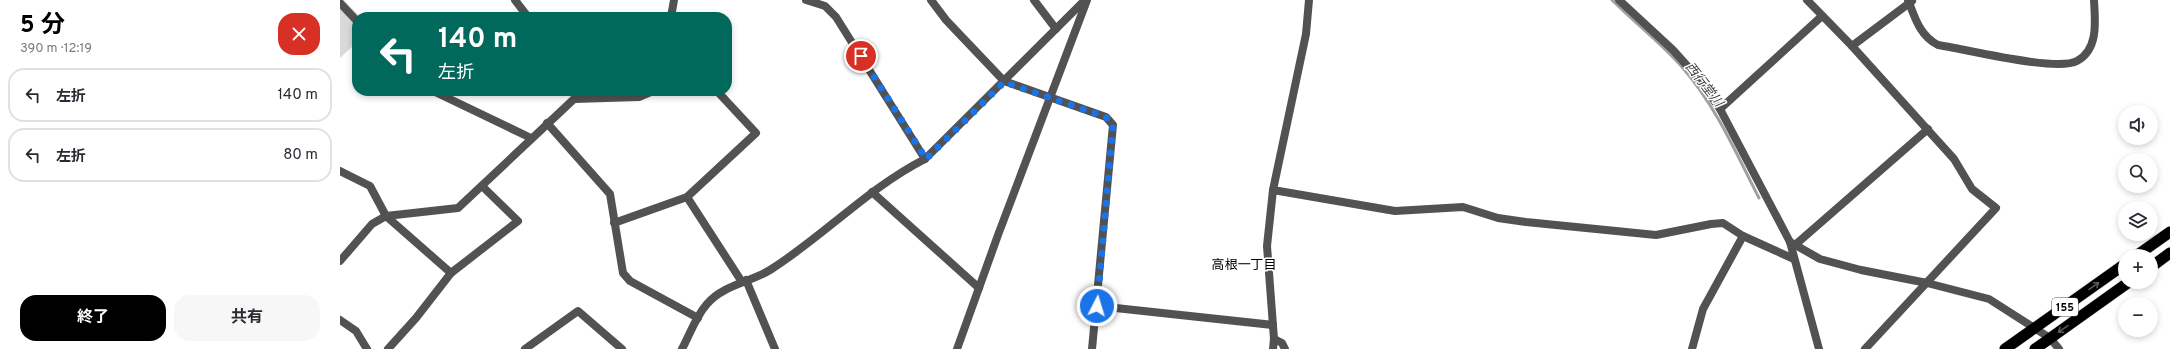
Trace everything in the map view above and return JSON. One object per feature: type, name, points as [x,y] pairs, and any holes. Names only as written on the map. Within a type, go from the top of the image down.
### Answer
[{"type":"highway","points":[[2146,249],[2170,232]]},
{"type":"highway","points":[[2158,262],[2170,253]]},
{"type":"highway","name":"155","points":[[2006,349],[2118,269]]},
{"type":"highway","name":"155","points":[[2035,349],[2120,289]]},
{"type":"street","points":[[516,0],[524,12]]},
{"type":"street","points":[[672,12],[674,0]]},
{"type":"street","points":[[806,0],[825,6],[836,17],[926,159]]},
{"type":"street","points":[[931,0],[946,20],[1004,82],[1106,117],[1113,125],[1092,349]]},
{"type":"street","points":[[1034,0],[1056,29]]},
{"type":"street","points":[[682,349],[698,318],[707,304],[716,296],[744,281],[770,270],[872,192],[899,173],[926,159],[1086,0]]},
{"type":"street","points":[[957,349],[978,288],[1086,0]]},
{"type":"street","points":[[1273,349],[1274,339],[1267,246],[1273,190],[1306,34],[1309,0]]},
{"type":"street","points":[[1619,0],[1673,50],[1698,78],[1720,109],[1792,244],[1794,259],[1819,349]]},
{"type":"street","points":[[1807,0],[1852,46],[1928,129],[1954,159],[1972,190],[1996,208],[1865,349]]},
{"type":"street","points":[[1852,46],[1910,1],[1923,34],[1929,40],[1938,45],[2052,65],[2078,61],[2087,50],[2094,37],[2094,0]]},
{"type":"street","points":[[340,3],[352,16]]},
{"type":"street","points":[[1720,109],[1822,16]]},
{"type":"street","points":[[443,96],[531,138]]},
{"type":"street","points":[[340,261],[372,224],[386,216],[458,208],[547,123],[572,96]]},
{"type":"street","points":[[606,96],[641,96]]},
{"type":"street","points":[[614,223],[687,197],[756,134],[722,96]]},
{"type":"street","points":[[547,123],[610,194],[623,273],[630,281],[698,318]]},
{"type":"street","points":[[1792,244],[1928,129]]},
{"type":"street","points":[[340,171],[370,186],[386,216],[451,273]]},
{"type":"street","points":[[388,349],[416,318],[451,273],[518,221],[482,186]]},
{"type":"street","points":[[1273,190],[1395,211],[1463,207],[1498,218],[1656,235],[1723,223],[1743,236],[1794,259]]},
{"type":"street","points":[[872,192],[978,288]]},
{"type":"street","points":[[687,197],[744,281],[775,349]]},
{"type":"street","points":[[1692,349],[1703,309],[1743,236]]},
{"type":"street","points":[[1792,244],[1820,259],[1861,270],[1927,283],[1990,300],[2020,317],[2026,324],[2050,338],[2059,349]]},
{"type":"street","points":[[1097,306],[1273,324]]},
{"type":"street","points":[[525,349],[578,311],[622,349]]},
{"type":"street","points":[[340,320],[356,331],[367,349]]},
{"type":"street","points":[[1274,339],[1282,343],[1285,349]]},
{"type":"shaded area","points":[[340,0],[344,0],[355,12],[352,12],[352,47],[340,58]]},
{"type":"waterway","name":"西行堂川","points":[[1612,0],[1665,50],[1694,82],[1725,130],[1759,198]]},
{"type":"district","name":"高根一丁目","points":[[1244,264]]},
{"type":"route","points":[[861,56],[926,159],[938,149],[1004,82],[1106,117],[1113,125],[1097,306]]}]
